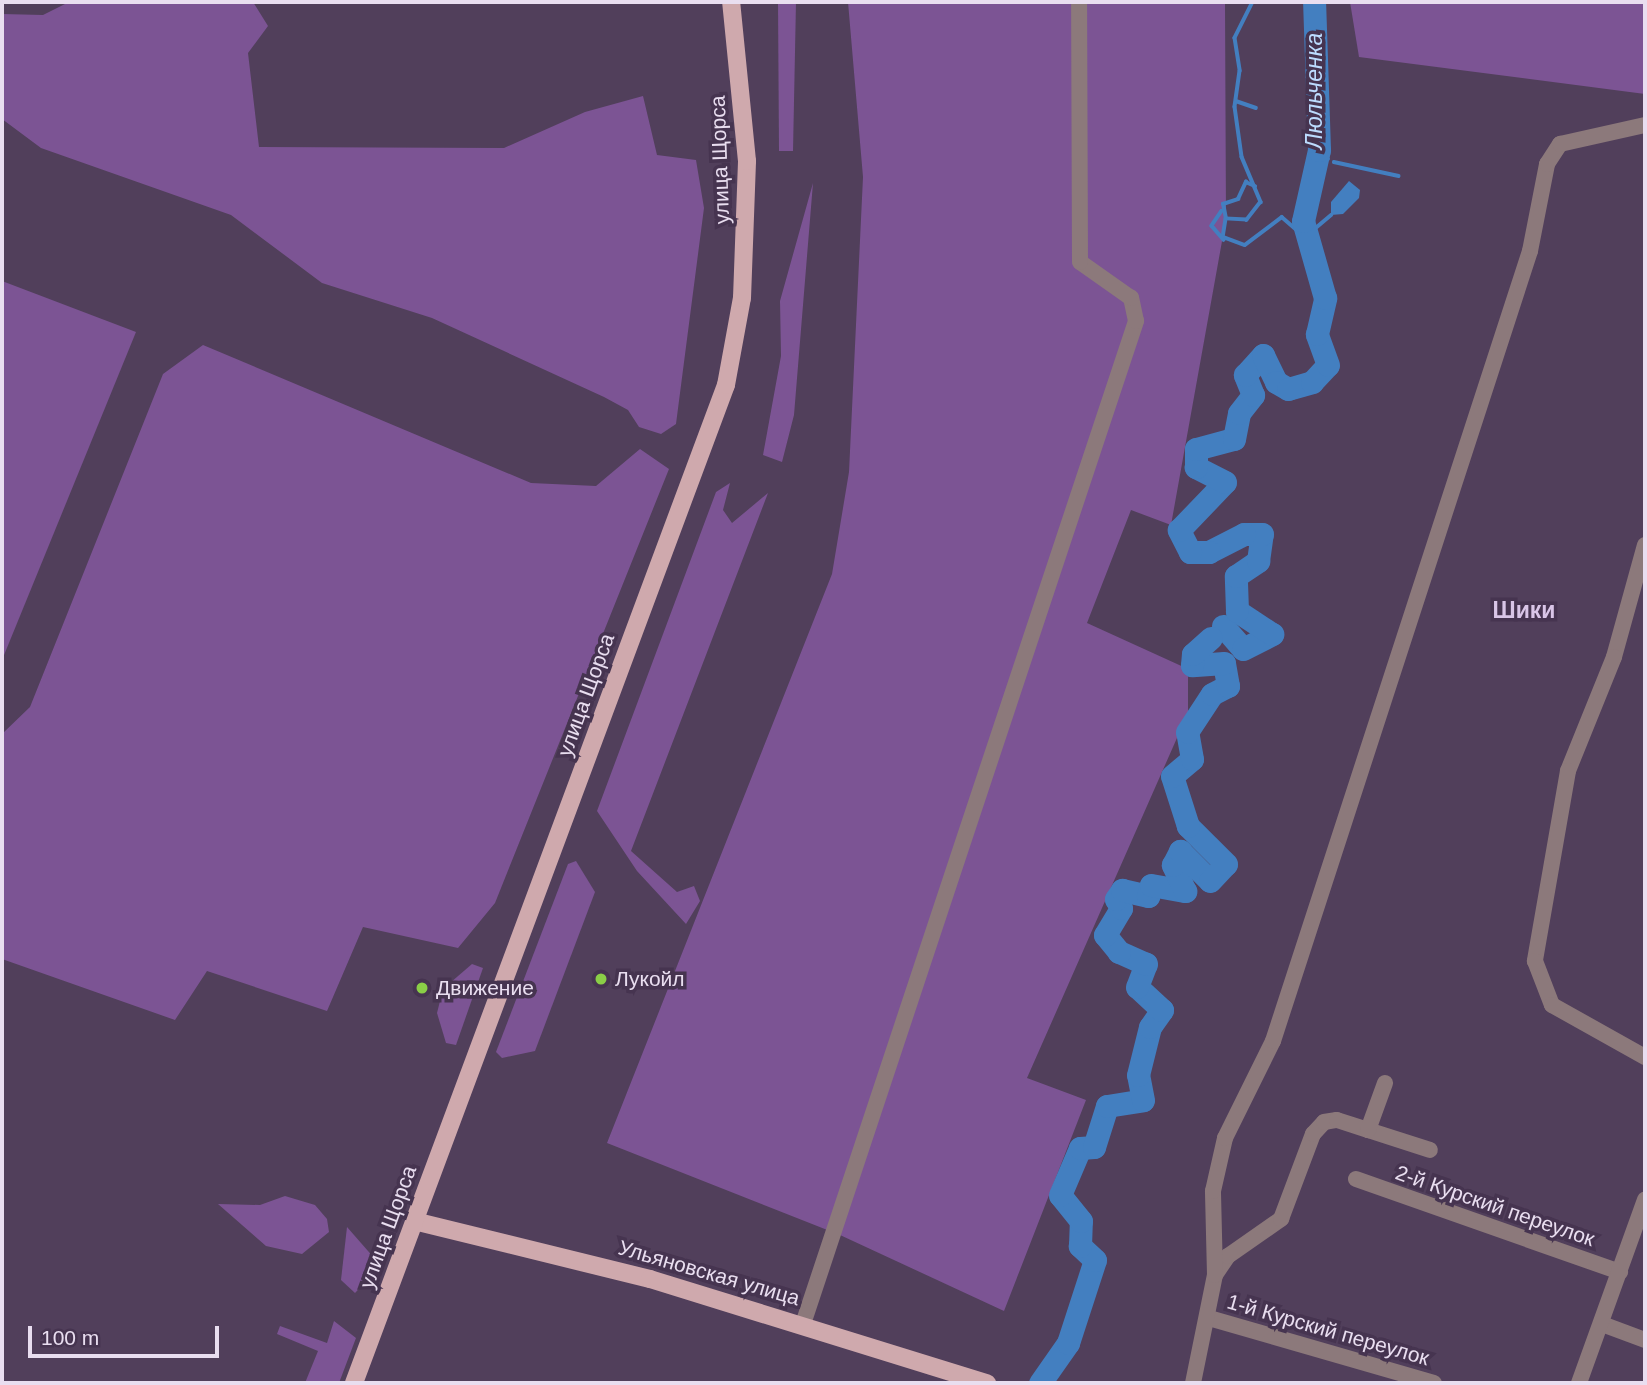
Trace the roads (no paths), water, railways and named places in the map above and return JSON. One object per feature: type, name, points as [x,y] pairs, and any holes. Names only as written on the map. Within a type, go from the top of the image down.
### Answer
[{"type":"main road","name":"улица Щорса","points":[[354,1383],[726,385],[742,298],[747,161],[731,2]]},
{"type":"main road","name":"Ульяновская улица","points":[[414,1221],[803,1324],[987,1383]]},
{"type":"street","points":[[803,1324],[1136,321],[1130,298],[1080,262],[1079,2]]},
{"type":"street","points":[[1194,1383],[1209,1318],[1215,1275],[1213,1191],[1225,1138],[1273,1041],[1530,251],[1547,164],[1560,144],[1645,125]]},
{"type":"street","points":[[1645,545],[1614,657],[1568,771],[1535,961],[1539,982],[1552,1006],[1645,1057]]},
{"type":"street","points":[[1368,1130],[1385,1083]]},
{"type":"street","points":[[1215,1275],[1228,1256],[1281,1219],[1313,1135],[1324,1122],[1368,1130],[1430,1150]]},
{"type":"street","name":"2-й Курский переулок","points":[[1356,1179],[1620,1272]]},
{"type":"street","points":[[1579,1383],[1620,1272],[1641,1230],[1645,1200]]},
{"type":"street","name":"1-й Курский переулок","points":[[1209,1318],[1434,1383]]},
{"type":"street","points":[[1602,1324],[1645,1340]]},
{"type":"water","points":[[1349,181],[1360,190],[1359,198],[1343,214],[1331,215],[1331,202]]},
{"type":"waterway","points":[[1253,2],[1235,38],[1240,71],[1235,107],[1242,157],[1261,202],[1247,220],[1226,219],[1223,237],[1245,245],[1282,217],[1305,237],[1331,215]]},
{"type":"waterway","name":"Люльченка","points":[[1223,626],[1243,649],[1272,634],[1237,611],[1236,576],[1258,561],[1262,534],[1244,534],[1209,552],[1190,552],[1179,530],[1225,482],[1196,467],[1196,449],[1234,439],[1239,413],[1253,395],[1245,375],[1263,355],[1276,382],[1288,389],[1312,382],[1328,365],[1317,334],[1325,298],[1303,221],[1319,150],[1314,2]]},
{"type":"waterway","points":[[1236,101],[1256,108]]},
{"type":"waterway","points":[[1317,154],[1328,159]]},
{"type":"waterway","points":[[1334,162],[1399,176]]},
{"type":"waterway","points":[[1226,219],[1223,204],[1238,199],[1246,182],[1255,186]]},
{"type":"waterway","points":[[1222,211],[1212,226],[1224,240]]},
{"type":"waterway","name":"Люльченка","points":[[1040,1383],[1068,1343],[1095,1260],[1080,1246],[1081,1221],[1060,1195],[1080,1148],[1094,1147],[1107,1106],[1143,1100],[1138,1075],[1150,1027],[1162,1010],[1137,987],[1146,964],[1119,952],[1105,935],[1121,908],[1116,899],[1122,890],[1148,896],[1151,885],[1185,891],[1173,865],[1180,851],[1210,881],[1226,864],[1188,826],[1172,776],[1192,759],[1187,732],[1212,694],[1228,686],[1224,663],[1192,665],[1193,654],[1211,638]]},
{"type":"place","name":"Лукойл","points":[[601,979]]},
{"type":"place","name":"Движение","points":[[422,988]]},
{"type":"district","name":"Шики","points":[[1524,610]]}]
